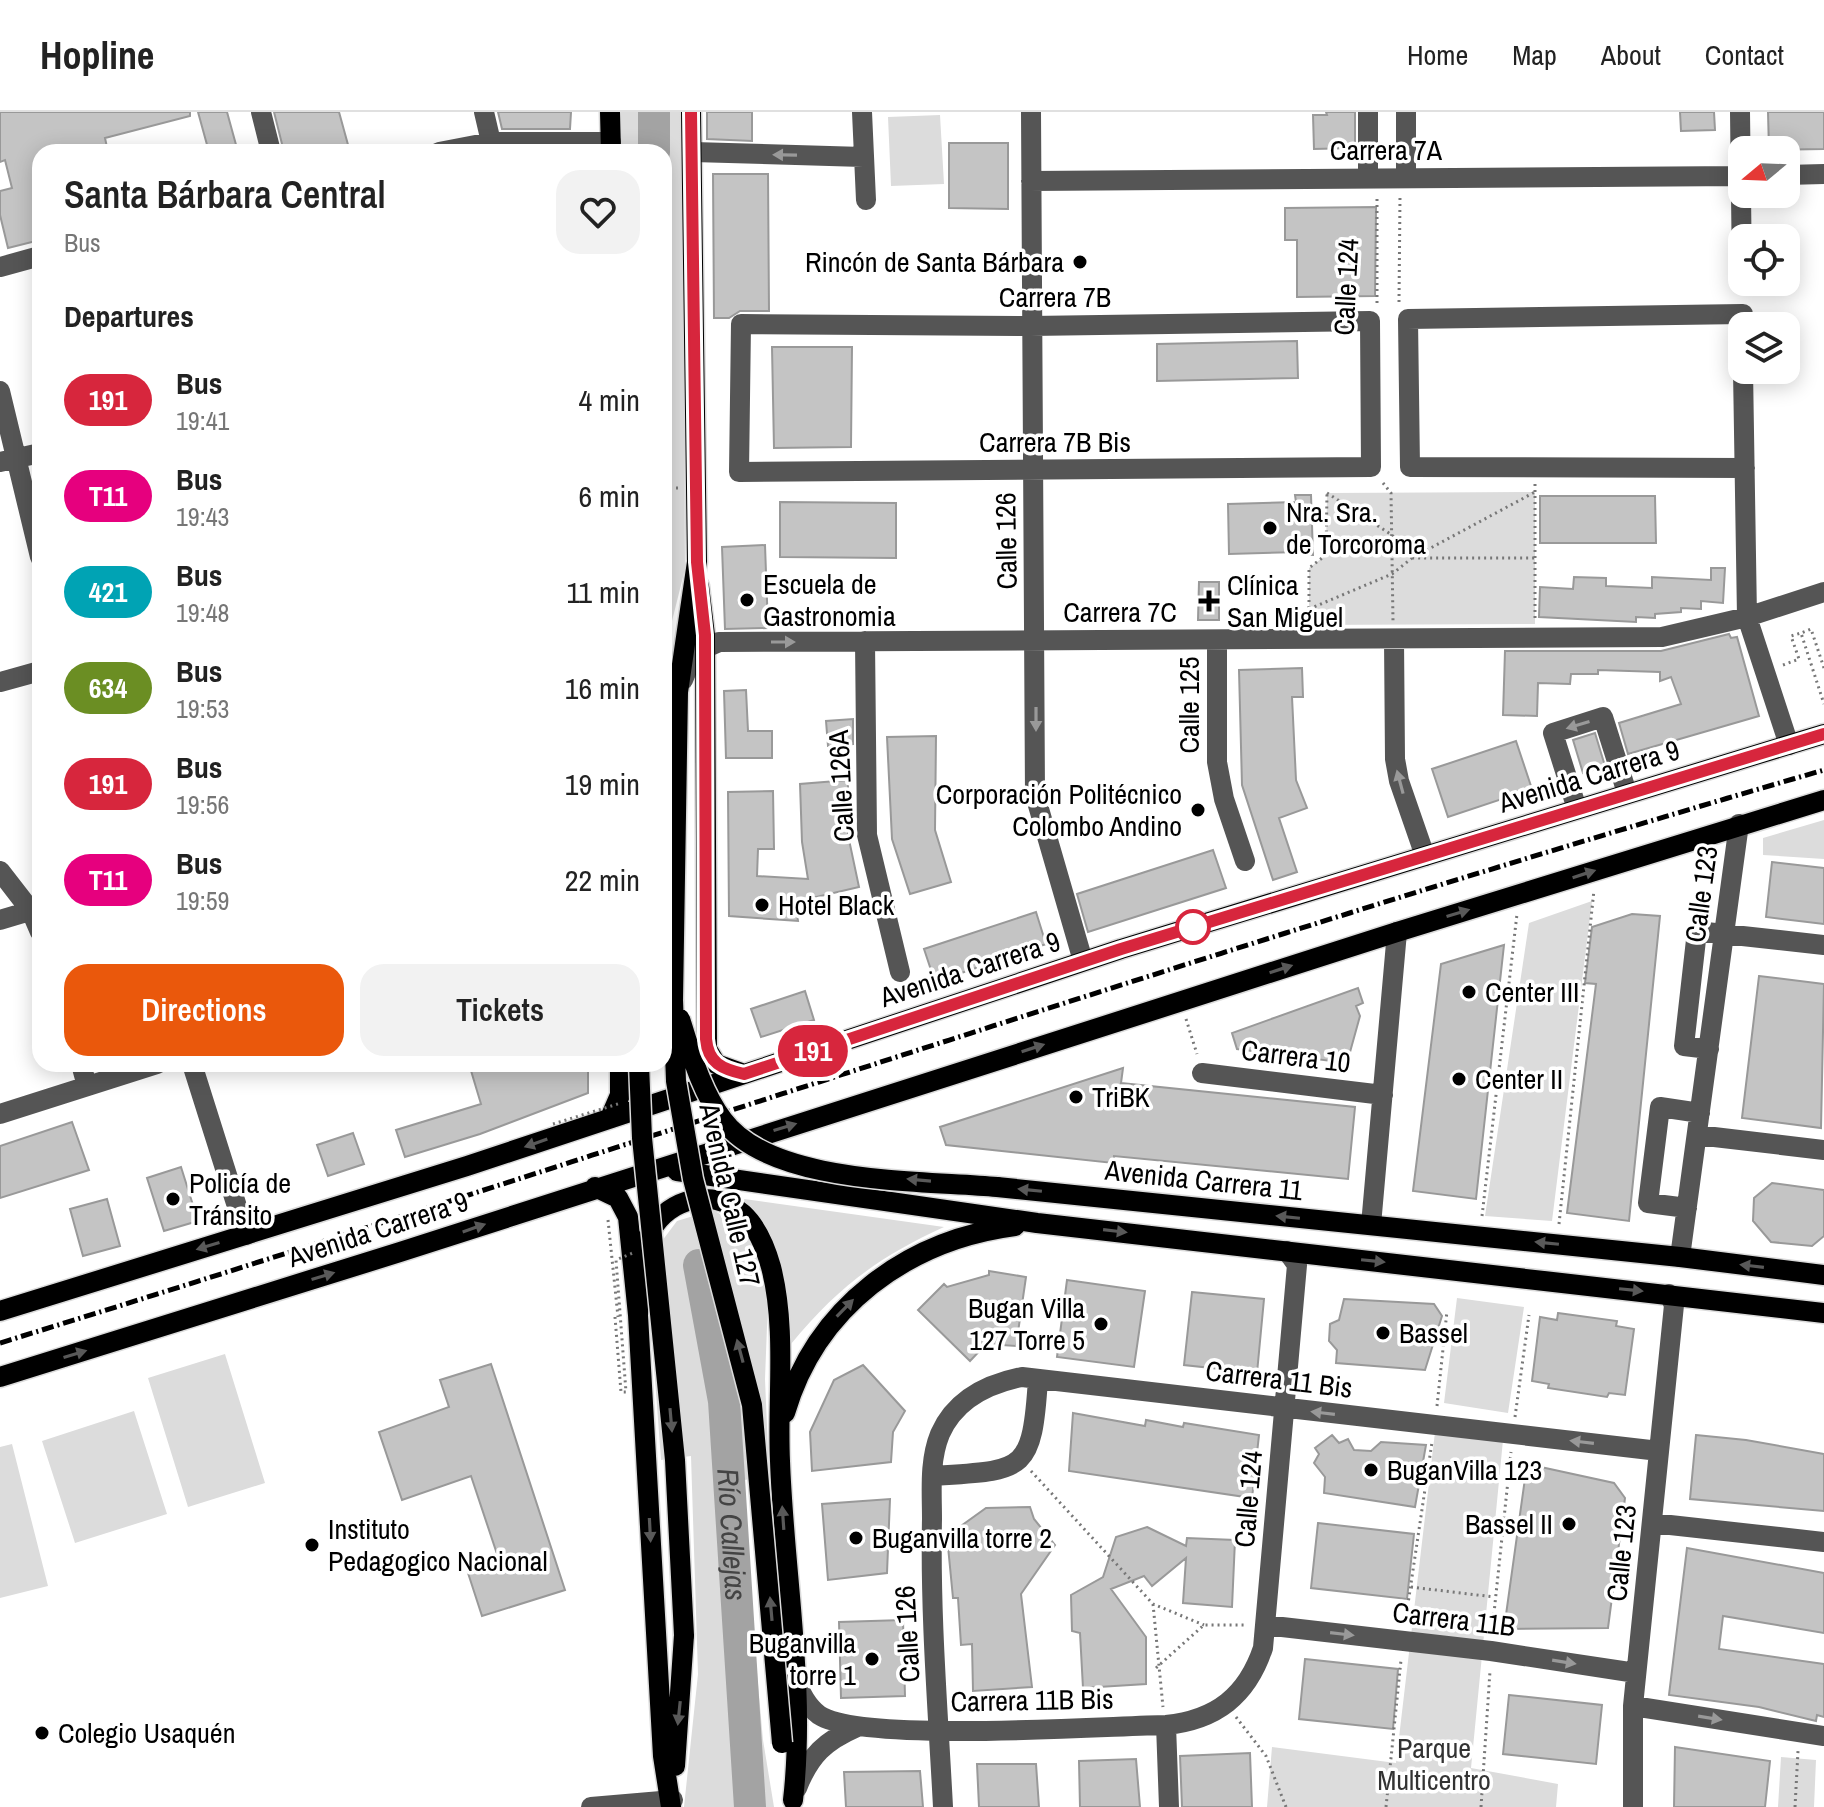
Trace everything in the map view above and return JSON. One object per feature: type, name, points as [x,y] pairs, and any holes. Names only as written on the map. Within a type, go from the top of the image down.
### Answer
[{"type":"main road","points":[[610,112],[611,144]]},
{"type":"main road","name":"Avenida Calle 127","points":[[691,112],[697,562],[678,692],[673,1000],[676,1081],[693,1179],[752,1405],[782,1743],[793,1803]]},
{"type":"main road","points":[[697,562],[705,646],[707,1049],[716,1064],[744,1074]]},
{"type":"main road","name":"Avenida Carrera 9","points":[[0,1311],[610,1118],[1083,961],[1824,734]]},
{"type":"main road","name":"Avenida Carrera 9","points":[[0,1377],[1397,932],[1824,800]]},
{"type":"main road","name":"Avenida Carrera 11","points":[[673,1000],[712,1104],[732,1130],[766,1155],[806,1170],[1479,1236],[1824,1275]]},
{"type":"main road","points":[[610,1118],[620,1095],[620,1072]]},
{"type":"main road","points":[[639,1072],[642,1138],[675,1460],[684,1635],[671,1804]]},
{"type":"main road","points":[[655,1168],[1298,1257],[1824,1313]]},
{"type":"main road","points":[[595,1187],[614,1194],[626,1212],[638,1315],[658,1679],[671,1804]]},
{"type":"main road","points":[[638,1315],[647,1239],[664,1213],[685,1201],[702,1198],[721,1201],[745,1216],[762,1243],[775,1291],[780,1433],[799,1743],[793,1803]]},
{"type":"main road","points":[[780,1433],[800,1371],[818,1339],[868,1286],[930,1248],[964,1235],[1037,1223]]},
{"type":"street","points":[[261,112],[269,144]]},
{"type":"street","points":[[484,112],[491,142]]},
{"type":"street","points":[[862,112],[866,200]]},
{"type":"street","name":"Calle 126","points":[[1031,112],[1035,795],[1083,961]]},
{"type":"street","points":[[1368,112],[1368,179]]},
{"type":"street","points":[[1406,112],[1406,178]]},
{"type":"street","points":[[1740,112],[1740,136]]},
{"type":"street","points":[[481,144],[539,144]]},
{"type":"street","points":[[693,152],[863,157]]},
{"type":"street","points":[[1800,175],[1824,174]]},
{"type":"street","name":"Carrera 7A","points":[[1031,181],[1728,176]]},
{"type":"street","points":[[0,267],[32,258]]},
{"type":"street","points":[[1728,320],[1408,319],[1410,467],[1745,468]]},
{"type":"street","name":"Carrera 7B","points":[[739,472],[741,324],[1031,326],[1370,321]]},
{"type":"street","name":"Calle 124","points":[[1370,321],[1371,467]]},
{"type":"street","points":[[1743,384],[1747,617],[1789,745]]},
{"type":"street","points":[[0,391],[9,460],[32,532]]},
{"type":"street","points":[[9,460],[32,455]]},
{"type":"street","name":"Carrera 7B Bis","points":[[739,472],[1371,467]]},
{"type":"street","name":"Carrera 7C","points":[[705,646],[719,642],[1662,637],[1747,617],[1824,592]]},
{"type":"street","points":[[1394,639],[1395,759],[1425,856]]},
{"type":"street","name":"Calle 125","points":[[1217,640],[1217,762],[1224,799],[1245,861]]},
{"type":"street","name":"Calle 126A","points":[[865,641],[867,835],[900,972]]},
{"type":"street","points":[[678,692],[691,658],[705,646]]},
{"type":"street","points":[[0,682],[32,673]]},
{"type":"street","points":[[1577,809],[1553,733],[1603,717],[1627,793]]},
{"type":"street","name":"Calle 123","points":[[1680,1257],[1739,824]]},
{"type":"street","points":[[0,871],[32,905]]},
{"type":"street","points":[[0,920],[32,910]]},
{"type":"street","points":[[1371,1225],[1397,932]]},
{"type":"street","points":[[1724,934],[1824,945]]},
{"type":"street","points":[[83,1072],[87,1086]]},
{"type":"street","points":[[0,1114],[132,1072]]},
{"type":"street","points":[[195,1072],[246,1235]]},
{"type":"street","name":"Carrera 10","points":[[1202,1073],[1383,1095]]},
{"type":"street","points":[[1687,1208],[1648,1203],[1660,1107],[1700,1113]]},
{"type":"street","points":[[1697,1135],[1824,1150]]},
{"type":"street","name":"Calle 124","points":[[1208,1716],[1227,1706],[1256,1670],[1263,1648],[1298,1257]]},
{"type":"street","name":"Calle 123","points":[[1633,1807],[1633,1706],[1676,1298]]},
{"type":"street","name":"Carrera 11 Bis","points":[[933,1467],[941,1433],[955,1412],[974,1394],[997,1382],[1022,1377],[1659,1451]]},
{"type":"street","points":[[933,1467],[1001,1468],[1022,1460],[1030,1447],[1038,1379]]},
{"type":"street","name":"Calle 126","points":[[933,1467],[931,1552],[943,1807]]},
{"type":"street","points":[[1652,1523],[1824,1542]]},
{"type":"street","name":"Carrera 11B","points":[[1265,1625],[1491,1651],[1636,1673]]},
{"type":"street","name":"Carrera 11B Bis","points":[[795,1680],[805,1701],[817,1714],[857,1727],[939,1730],[1166,1725],[1208,1716]]},
{"type":"street","points":[[1633,1706],[1824,1736]]},
{"type":"street","points":[[1166,1725],[1169,1807]]},
{"type":"street","points":[[793,1803],[815,1752],[835,1737],[857,1727]]},
{"type":"street","points":[[591,1807],[671,1804]]},
{"type":"path","name":"Calle 124","points":[[1406,178],[1399,199],[1399,302],[1408,319]]},
{"type":"path","name":"Calle 124","points":[[1368,179],[1377,195],[1377,306],[1370,321]]},
{"type":"path","points":[[1534,468],[1535,637]]},
{"type":"path","points":[[672,488],[680,488]]},
{"type":"path","points":[[1534,558],[1412,558],[1392,535],[1327,493],[1326,555],[1309,568],[1309,609],[1392,574],[1412,558],[1535,492]]},
{"type":"path","points":[[1391,493],[1394,639]]},
{"type":"path","points":[[1799,659],[1791,636],[1811,629],[1824,668]]},
{"type":"path","points":[[1800,633],[1824,704]]},
{"type":"path","points":[[1556,1244],[1596,870]]},
{"type":"path","points":[[1479,1236],[1520,894]]},
{"type":"path","points":[[1180,1001],[1202,1073]]},
{"type":"path","points":[[553,1124],[627,1102]]},
{"type":"path","points":[[607,1214],[621,1392],[626,1392],[616,1260],[638,1250]]},
{"type":"path","points":[[1386,1807],[1403,1640],[1435,1425],[1447,1311]]},
{"type":"path","points":[[1481,1807],[1495,1597],[1529,1315]]},
{"type":"path","points":[[1022,1460],[1153,1604],[1204,1625],[1265,1625]]},
{"type":"path","points":[[1411,1587],[1495,1597]]},
{"type":"path","points":[[1153,1604],[1156,1668],[1166,1725]]},
{"type":"path","points":[[1156,1668],[1204,1625]]},
{"type":"path","points":[[1227,1706],[1266,1756],[1286,1807]]},
{"type":"path","points":[[1795,1807],[1800,1732]]},
{"type":"green space","points":[[618,112],[680,112],[683,127],[685,569],[672,621],[672,144],[618,144]]},
{"type":"green space","points":[[940,115],[944,184],[891,186],[888,117]]},
{"type":"green space","points":[[1535,492],[1535,624],[1309,625],[1309,568],[1326,555],[1327,493]]},
{"type":"green space","points":[[1824,820],[1824,859],[1763,855],[1763,838]]},
{"type":"green space","points":[[1592,901],[1552,1221],[1485,1216],[1529,923]]},
{"type":"green space","points":[[737,1198],[944,1227],[899,1250],[860,1276],[825,1306],[791,1344],[779,1257],[767,1229]]},
{"type":"green space","points":[[713,1210],[736,1223],[759,1255],[768,1300],[765,1379],[769,1475],[740,1481],[763,1740],[774,1807],[684,1807],[698,1674],[691,1456],[661,1460],[648,1283],[659,1245],[677,1221]]},
{"type":"green space","points":[[1457,1298],[1524,1307],[1508,1413],[1444,1403]]},
{"type":"green space","points":[[225,1354],[265,1483],[188,1507],[148,1378]]},
{"type":"green space","points":[[134,1411],[167,1514],[75,1543],[42,1441]]},
{"type":"green space","name":"Parque Multicentro","points":[[1435,1432],[1503,1440],[1471,1768],[1558,1784],[1556,1807],[1267,1807],[1272,1747],[1396,1763]]},
{"type":"green space","points":[[12,1444],[48,1586],[0,1598],[0,1447]]},
{"type":"green space","points":[[1781,1757],[1816,1760],[1814,1807],[1778,1807]]},
{"type":"building","points":[[0,112],[190,112],[190,116],[105,138],[106,144],[32,144],[32,242],[8,248],[0,215],[0,191],[12,188],[5,160],[0,162]]},
{"type":"building","points":[[198,112],[227,112],[236,144],[207,144]]},
{"type":"building","points":[[274,112],[339,112],[348,144],[282,144]]},
{"type":"building","points":[[498,112],[571,112],[570,129],[502,129]]},
{"type":"building","points":[[707,112],[752,112],[752,141],[707,139]]},
{"type":"building","points":[[1326,112],[1355,112],[1355,148],[1314,149],[1313,115],[1327,115]]},
{"type":"building","points":[[1680,112],[1714,112],[1715,130],[1681,131]]},
{"type":"building","points":[[1768,112],[1824,112],[1824,149],[1800,149],[1800,136],[1769,136]]},
{"type":"building","points":[[949,143],[1008,143],[1008,209],[949,208]]},
{"type":"building","points":[[713,174],[768,174],[769,311],[740,311],[729,318],[714,318]]},
{"type":"building","points":[[1376,207],[1375,296],[1297,297],[1297,240],[1285,240],[1285,208]]},
{"type":"building","points":[[1297,341],[1298,378],[1157,381],[1157,344]]},
{"type":"building","points":[[772,347],[852,347],[851,447],[774,448]]},
{"type":"building","name":"Nra. Sra. de Torcoroma","points":[[1295,495],[1311,495],[1313,555],[1299,555],[1299,552],[1229,554],[1228,504],[1296,502]]},
{"type":"building","points":[[1540,496],[1655,496],[1656,543],[1540,543]]},
{"type":"building","points":[[780,502],[896,503],[896,558],[780,557]]},
{"type":"building","points":[[765,545],[768,628],[725,629],[722,547]]},
{"type":"building","points":[[1711,568],[1725,568],[1723,603],[1701,601],[1701,609],[1681,608],[1681,612],[1655,614],[1655,618],[1636,617],[1636,622],[1539,617],[1540,587],[1573,589],[1574,577],[1606,578],[1606,586],[1652,588],[1652,577],[1711,580]]},
{"type":"building","name":"Clínica San Miguel","points":[[1199,582],[1219,582],[1219,620],[1198,620]]},
{"type":"building","points":[[1729,634],[1731,638],[1737,637],[1759,716],[1628,754],[1619,723],[1681,704],[1671,677],[1660,681],[1660,672],[1598,670],[1598,674],[1571,674],[1570,684],[1538,683],[1537,716],[1503,715],[1505,651],[1661,651]]},
{"type":"building","points":[[1302,668],[1303,697],[1292,697],[1296,780],[1307,808],[1279,818],[1297,872],[1273,880],[1242,785],[1239,670]]},
{"type":"building","points":[[746,690],[748,731],[772,731],[772,758],[726,758],[724,691]]},
{"type":"building","points":[[853,719],[853,744],[828,746],[826,721]]},
{"type":"building","points":[[1595,733],[1605,766],[1583,773],[1573,740]]},
{"type":"building","points":[[936,736],[935,830],[951,882],[910,894],[892,839],[887,737]]},
{"type":"building","points":[[1516,741],[1532,789],[1448,817],[1432,769]]},
{"type":"building","points":[[848,780],[848,835],[859,887],[795,902],[798,921],[729,916],[728,792],[773,791],[774,849],[758,849],[757,876],[808,879],[802,842],[800,784]]},
{"type":"building","points":[[1213,850],[1226,888],[1088,932],[1077,894]]},
{"type":"building","points":[[1772,862],[1824,868],[1824,924],[1766,917]]},
{"type":"building","points":[[1036,912],[1046,944],[935,982],[924,949]]},
{"type":"building","points":[[1632,914],[1660,916],[1629,1221],[1567,1213],[1596,984],[1585,983],[1592,927]]},
{"type":"building","points":[[1504,945],[1476,1199],[1413,1191],[1441,964]]},
{"type":"building","points":[[1759,976],[1824,984],[1821,1128],[1742,1118]]},
{"type":"building","points":[[1358,988],[1363,1003],[1356,1006],[1360,1016],[1347,1063],[1237,1049],[1232,1033]]},
{"type":"building","points":[[805,991],[814,1020],[761,1037],[751,1009]]},
{"type":"building","points":[[1123,1068],[1121,1083],[1355,1107],[1348,1179],[1114,1156],[1113,1163],[946,1145],[940,1127]]},
{"type":"building","points":[[471,1072],[588,1072],[588,1093],[480,1134],[405,1157],[396,1130],[481,1104]]},
{"type":"building","points":[[72,1122],[89,1170],[0,1198],[0,1146]]},
{"type":"building","points":[[353,1133],[364,1164],[328,1176],[317,1145]]},
{"type":"building","name":"Policía de Tránsito","points":[[181,1167],[198,1221],[164,1231],[147,1178]]},
{"type":"building","points":[[1772,1183],[1824,1190],[1824,1236],[1812,1246],[1771,1242],[1753,1221],[1754,1198]]},
{"type":"building","points":[[107,1199],[120,1246],[83,1256],[70,1209]]},
{"type":"building","points":[[989,1271],[1026,1277],[1016,1346],[986,1344],[970,1361],[918,1310],[944,1284],[947,1287],[989,1275]]},
{"type":"building","name":"Bugan Villa 127 Torre 5","points":[[1067,1280],[1145,1291],[1134,1367],[1057,1357]]},
{"type":"building","points":[[1192,1292],[1264,1299],[1257,1373],[1184,1365]]},
{"type":"building","name":"Bassel","points":[[1344,1299],[1434,1304],[1442,1316],[1425,1370],[1336,1363],[1337,1350],[1329,1341],[1330,1324],[1339,1320]]},
{"type":"building","points":[[1558,1313],[1617,1321],[1616,1326],[1634,1329],[1625,1395],[1609,1393],[1607,1397],[1548,1388],[1549,1384],[1532,1381],[1540,1317],[1557,1320]]},
{"type":"building","points":[[491,1364],[565,1590],[482,1616],[468,1573],[500,1563],[471,1476],[402,1500],[379,1432],[449,1407],[440,1380]]},
{"type":"building","points":[[863,1365],[905,1411],[893,1432],[891,1462],[812,1471],[810,1432],[834,1380]]},
{"type":"building","points":[[1073,1413],[1145,1426],[1146,1420],[1183,1427],[1184,1423],[1259,1435],[1252,1498],[1069,1471]]},
{"type":"building","name":"BuganVilla 123","points":[[1332,1435],[1339,1443],[1348,1439],[1354,1450],[1371,1451],[1381,1442],[1426,1445],[1415,1507],[1324,1493],[1325,1477],[1314,1463],[1319,1454],[1315,1448]]},
{"type":"building","points":[[1696,1435],[1824,1454],[1824,1511],[1690,1499]]},
{"type":"building","points":[[1527,1464],[1614,1483],[1625,1498],[1608,1628],[1504,1629]]},
{"type":"building","name":"Buganvilla torre 2","points":[[890,1499],[887,1573],[828,1580],[822,1504]]},
{"type":"building","points":[[1030,1507],[1034,1519],[1055,1545],[1021,1594],[1032,1687],[973,1691],[972,1644],[961,1645],[958,1598],[953,1598],[947,1536],[986,1508]]},
{"type":"building","points":[[1318,1523],[1414,1534],[1407,1599],[1311,1588]]},
{"type":"building","points":[[1147,1527],[1186,1546],[1187,1538],[1235,1540],[1232,1607],[1183,1603],[1186,1558],[1152,1586],[1144,1576],[1111,1589],[1146,1637],[1146,1684],[1083,1688],[1080,1633],[1072,1631],[1071,1595],[1103,1577],[1116,1537]]},
{"type":"building","points":[[1687,1548],[1824,1573],[1824,1633],[1723,1616],[1719,1649],[1824,1664],[1824,1717],[1817,1715],[1816,1721],[1759,1707],[1669,1695]]},
{"type":"building","name":"Buganvilla torre 1","points":[[903,1620],[905,1696],[841,1698],[839,1622]]},
{"type":"building","points":[[1305,1659],[1398,1669],[1393,1729],[1299,1719]]},
{"type":"building","points":[[1509,1695],[1602,1705],[1596,1764],[1503,1754]]},
{"type":"building","points":[[1675,1747],[1770,1761],[1765,1807],[1674,1807]]},
{"type":"building","points":[[1250,1753],[1252,1807],[1182,1807],[1180,1756]]},
{"type":"building","points":[[1136,1759],[1140,1807],[1080,1807],[1079,1761]]},
{"type":"building","points":[[977,1764],[1036,1764],[1039,1807],[979,1807]]},
{"type":"building","points":[[920,1771],[923,1807],[846,1807],[844,1772]]},
{"type":"waterway","name":"Río Callejas","points":[[654,112],[654,144]]},
{"type":"waterway","name":"Río Callejas","points":[[699,1265],[724,1401],[750,1807]]},
{"type":"railway","points":[[0,1343],[1366,908],[1824,770]]},
{"type":"bus line","name":"191","points":[[691,112],[695,488],[697,562],[705,635],[706,1039],[711,1059],[724,1069],[744,1074],[1121,949],[1824,734]]},
{"type":"place","name":"Rincón de Santa Bárbara","points":[[1080,262]]},
{"type":"place","name":"Nra. Sra. de Torcoroma","points":[[1270,528]]},
{"type":"place","name":"Escuela de Gastronomia","points":[[747,600]]},
{"type":"place","name":"Clínica San Miguel","points":[[1209,601]]},
{"type":"place","name":"Corporación Politécnico Colombo Andino","points":[[1198,810]]},
{"type":"place","name":"Hotel Black","points":[[762,905]]},
{"type":"place","name":"Center III","points":[[1469,992]]},
{"type":"place","name":"Center II","points":[[1459,1079]]},
{"type":"place","name":"TriBK","points":[[1076,1097]]},
{"type":"place","name":"Policía de Tránsito","points":[[173,1199]]},
{"type":"place","name":"Bugan Villa 127 Torre 5","points":[[1101,1324]]},
{"type":"place","name":"Bassel","points":[[1383,1333]]},
{"type":"place","name":"BuganVilla 123","points":[[1371,1470]]},
{"type":"place","name":"Bassel II","points":[[1569,1524]]},
{"type":"place","name":"Buganvilla torre 2","points":[[856,1538]]},
{"type":"place","name":"Instituto Pedagogico Nacional","points":[[312,1545]]},
{"type":"place","name":"Buganvilla torre 1","points":[[872,1659]]},
{"type":"place","name":"Colegio Usaquén","points":[[42,1733]]}]
